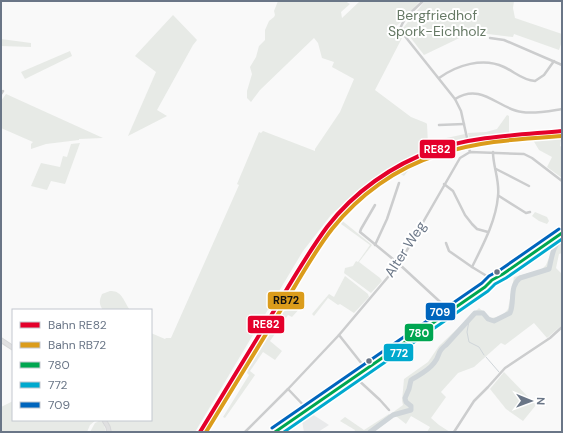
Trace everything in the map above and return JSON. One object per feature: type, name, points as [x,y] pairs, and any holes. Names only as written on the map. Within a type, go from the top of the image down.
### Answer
[{"type":"main road","points":[[275,432],[562,233]]},
{"type":"main road","points":[[1,340],[12,347]]},
{"type":"main road","points":[[105,421],[109,432]]},
{"type":"street","points":[[423,1],[407,18],[400,30],[455,99],[461,111],[467,138]]},
{"type":"street","points":[[490,38],[513,43],[562,65]]},
{"type":"street","points":[[513,43],[515,39]]},
{"type":"street","points":[[439,78],[457,67],[486,62],[503,67],[523,78],[535,80],[544,75],[554,61]]},
{"type":"street","points":[[455,99],[466,94],[476,94],[489,97],[512,109],[523,112],[532,113],[562,109]]},
{"type":"street","points":[[439,126],[464,124]]},
{"type":"street","points":[[468,144],[470,152],[518,153],[529,156],[562,181]]},
{"type":"street","name":"Alter Weg","points":[[245,432],[339,335],[399,264],[458,160],[470,152]]},
{"type":"street","points":[[472,267],[488,232],[498,196],[493,152]]},
{"type":"street","points":[[496,169],[529,186]]},
{"type":"street","points":[[375,245],[387,219],[399,183]]},
{"type":"street","points":[[444,184],[453,191],[465,215],[472,224],[477,229],[488,232]]},
{"type":"street","points":[[498,196],[526,213],[530,212]]},
{"type":"street","points":[[376,205],[360,231],[399,264],[450,311]]},
{"type":"street","points":[[446,243],[449,251],[493,280]]},
{"type":"street","points":[[454,432],[474,401],[505,368],[550,338],[562,327]]},
{"type":"street","points":[[339,335],[366,369]]},
{"type":"street","points":[[354,377],[389,410]]},
{"type":"street","points":[[288,389],[308,410]]},
{"type":"shaded area","points":[[312,414],[329,425],[318,432],[304,432],[302,421]]},
{"type":"green space","points":[[278,1],[345,1],[350,4],[341,12],[342,18],[360,1],[420,1],[396,26],[396,30],[402,38],[375,90],[411,117],[427,124],[428,144],[437,140],[465,134],[466,139],[442,145],[412,156],[393,166],[356,192],[331,215],[303,251],[195,432],[111,432],[107,421],[152,421],[152,333],[165,339],[171,338],[239,185],[237,184],[259,132],[261,133],[263,131],[315,151],[340,112],[354,79],[332,67],[334,62],[322,58],[318,43],[314,38],[260,90],[251,102],[247,98],[247,91],[252,74],[250,67],[256,57],[259,46],[265,40],[265,30],[269,21],[275,15],[274,11]]},
{"type":"green space","name":"Bergfriedhof Spork-Eichholz","points":[[425,1],[514,1],[513,8],[515,18],[562,34],[562,41],[559,50],[514,34],[513,37],[488,34],[478,37],[472,32],[424,55],[403,28]]},
{"type":"green space","points":[[173,15],[197,40],[157,110],[167,116],[128,136],[156,72],[135,56]]},
{"type":"green space","points":[[1,39],[31,43],[31,47],[1,46]]},
{"type":"green space","points":[[70,51],[72,56],[25,79],[21,72]]},
{"type":"green space","points":[[6,94],[103,138],[79,139],[46,144],[31,149],[31,144],[33,142],[1,128],[1,101]]},
{"type":"green space","points":[[507,115],[509,116],[509,133],[469,139],[468,133],[486,132],[497,129]]},
{"type":"green space","points":[[562,133],[560,146],[562,147],[562,178],[547,167],[552,157],[539,150],[533,140],[470,148],[470,143],[480,140]]},
{"type":"green space","points":[[80,143],[65,184],[51,181],[47,190],[31,186],[41,163],[60,167],[63,156],[67,157],[71,144]]},
{"type":"green space","points":[[467,143],[468,149],[432,158],[417,165],[414,163],[404,176],[396,172],[368,189],[352,203],[355,207],[340,219],[372,245],[359,262],[382,281],[371,293],[344,273],[345,268],[353,266],[356,261],[358,262],[370,245],[335,219],[349,204],[363,191],[395,170],[429,155]]},
{"type":"green space","points":[[535,212],[547,217],[549,221],[547,224],[532,216]]},
{"type":"green space","points":[[562,237],[562,253],[559,254],[556,268],[562,274],[562,325],[547,338],[534,323],[505,345],[501,343],[474,367],[458,373],[441,392],[446,397],[431,418],[450,432],[427,432],[430,427],[411,416],[406,424],[392,413],[403,405],[404,379],[428,362],[439,346],[479,308],[491,318],[505,313],[508,309],[514,277],[541,270],[546,265],[556,241]]},
{"type":"green space","points":[[345,276],[368,294],[369,297],[354,313],[328,298],[314,316],[312,314],[329,294],[334,297]]},
{"type":"green space","points":[[110,291],[117,292],[120,294],[129,309],[102,309],[100,302],[102,294]]},
{"type":"green space","points":[[302,298],[306,301],[305,309],[301,307],[292,317],[288,315],[270,341],[282,351],[275,360],[263,352],[250,371],[255,375],[225,418],[223,417],[249,375],[247,373],[249,366],[283,312],[295,306]]},
{"type":"green space","points":[[504,372],[536,405],[523,421],[506,409],[490,389]]},
{"type":"green space","points":[[12,402],[12,421],[95,421],[90,425],[87,432],[1,432],[1,407]]},
{"type":"green space","points":[[389,414],[392,418],[374,432],[354,432],[355,430],[340,421],[345,417],[364,430]]},
{"type":"green space","points":[[99,421],[103,422],[106,432],[90,432],[95,423]]},
{"type":"waterway","points":[[370,432],[393,415],[411,410],[411,406],[406,402],[405,398],[411,380],[432,366],[441,350],[475,313],[483,313],[488,319],[494,321],[510,313],[514,285],[520,278],[549,269],[554,248],[562,238]]},
{"type":"waterway","points":[[469,321],[467,332],[469,342],[479,347],[484,355]]},
{"type":"waterway","points":[[486,357],[499,372]]},
{"type":"rail line","name":"RE82","points":[[200,432],[312,248],[338,214],[362,191],[403,163],[450,145],[481,139],[562,131]]},
{"type":"rail line","name":"RB72","points":[[206,432],[317,250],[332,229],[366,194],[379,184],[407,167],[452,150],[499,141],[562,136]]},
{"type":"transit line","name":"709","points":[[272,428],[482,283],[489,276],[559,229]]},
{"type":"transit line","name":"780","points":[[275,432],[485,287],[492,280],[562,233]]},
{"type":"transit line","name":"772","points":[[284,432],[488,291],[495,284],[562,239]]}]
